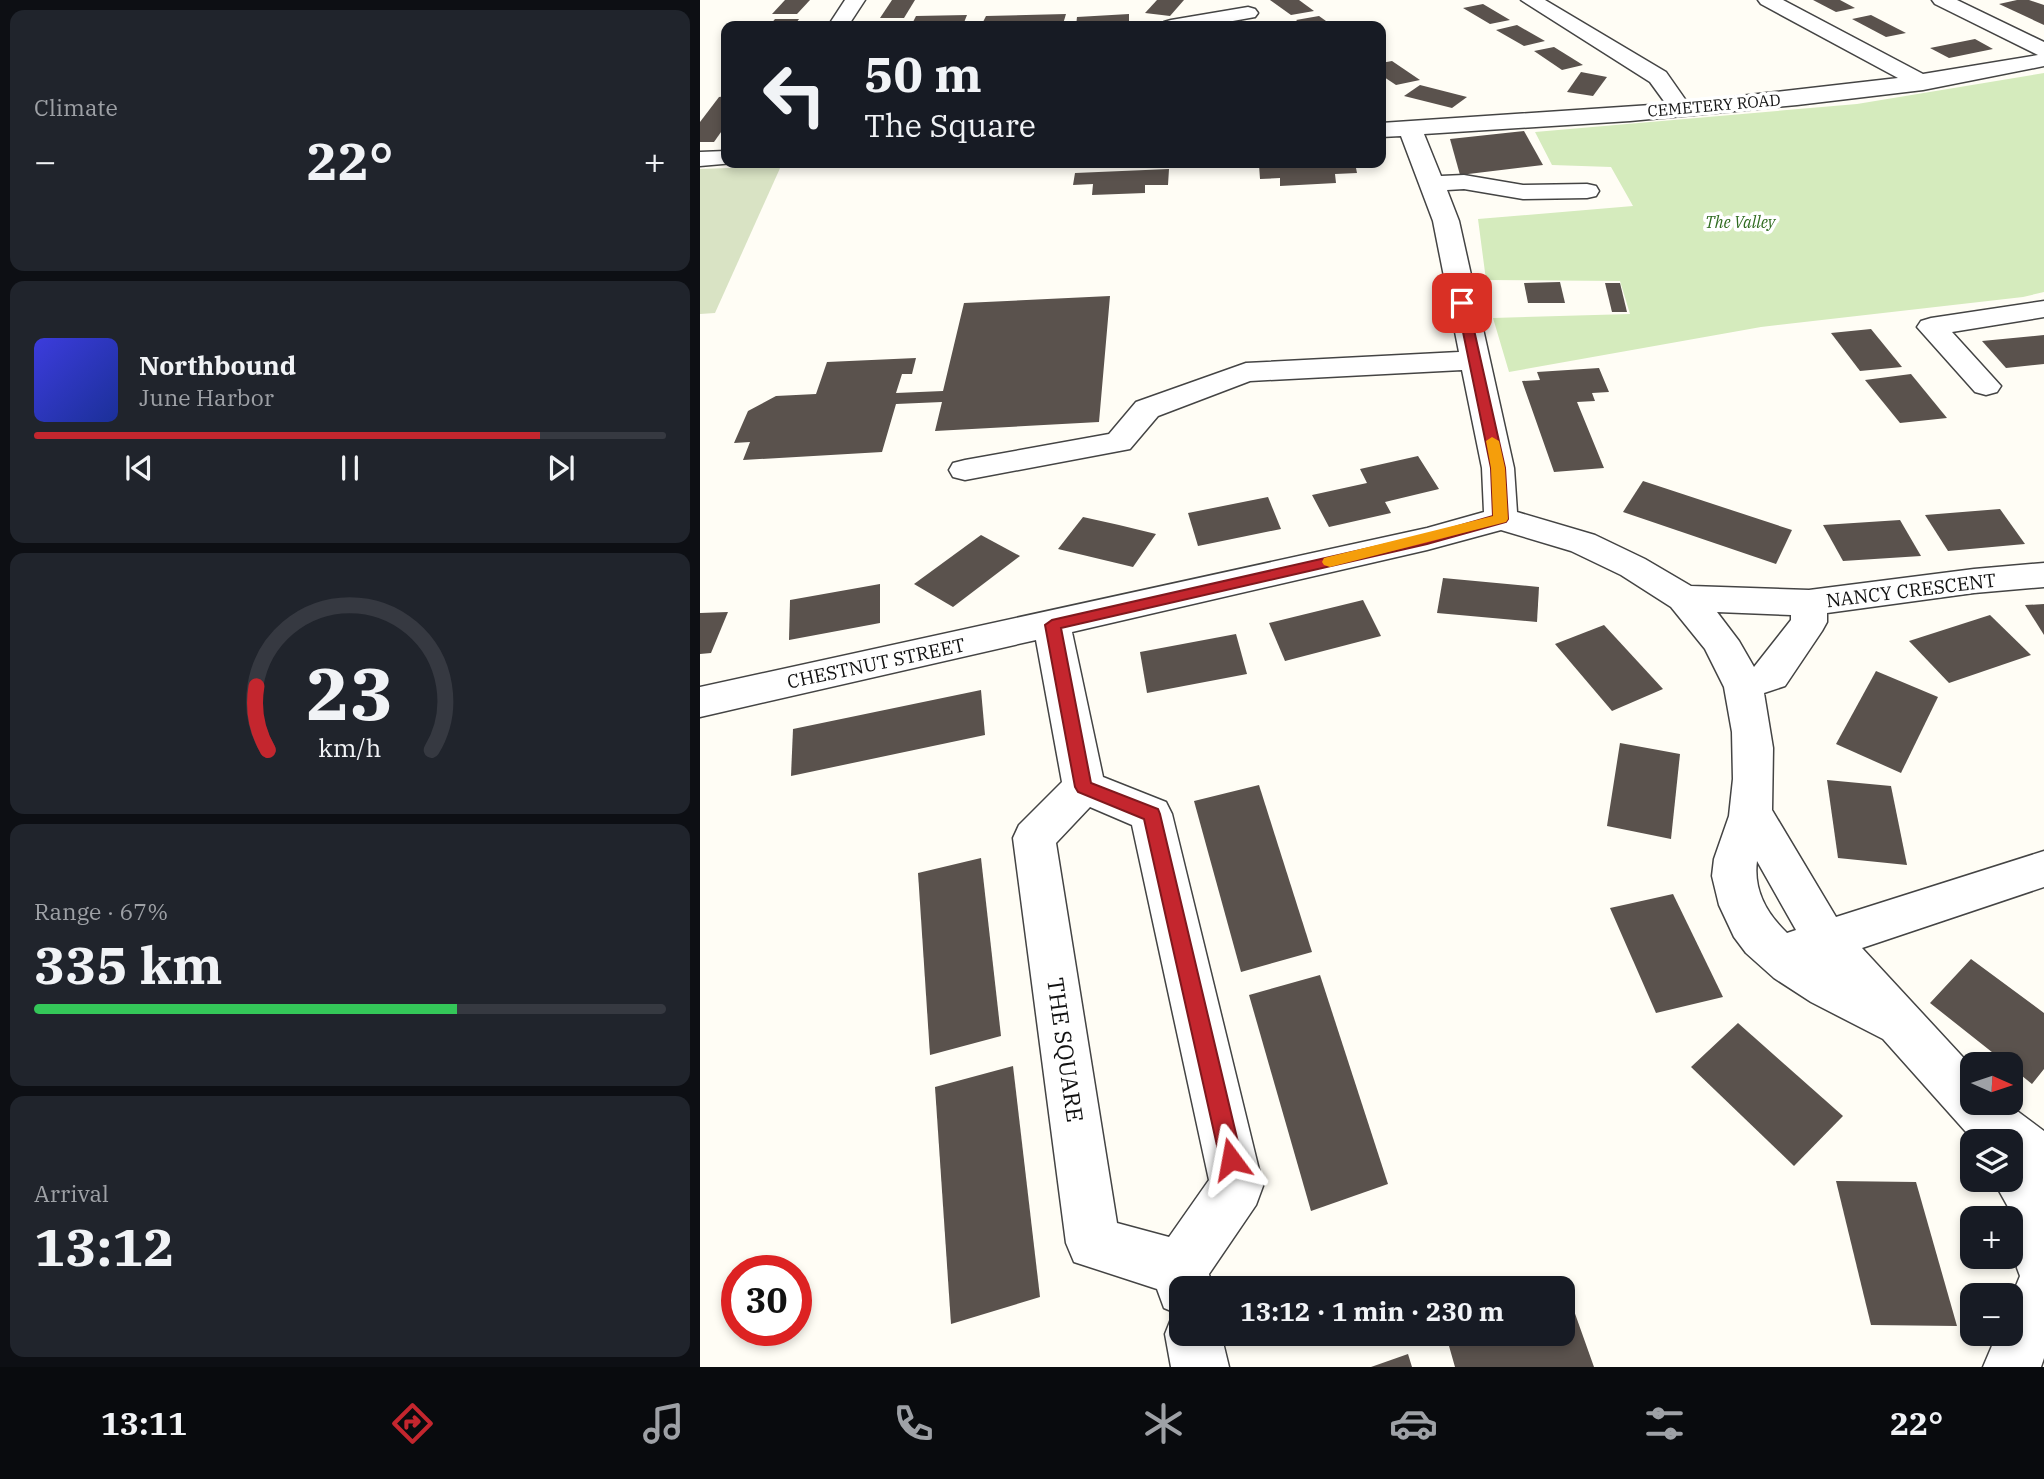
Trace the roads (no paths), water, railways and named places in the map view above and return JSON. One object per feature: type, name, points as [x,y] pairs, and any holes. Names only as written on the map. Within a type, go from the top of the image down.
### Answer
[{"type":"street","points":[[841,21],[855,0]]},
{"type":"street","points":[[1231,0],[1260,21]]},
{"type":"street","points":[[1531,0],[1658,77],[1680,108]]},
{"type":"street","points":[[1768,0],[1923,83]]},
{"type":"street","points":[[1942,0],[2044,50]]},
{"type":"street","points":[[1201,21],[1248,13]]},
{"type":"street","name":"CEMETERY ROAD","points":[[1390,124],[1680,108],[1923,83],[2044,61]]},
{"type":"street","points":[[1390,124],[1433,184],[1446,221],[1498,468],[1501,519],[1583,543],[1633,567],[1685,598],[1719,640],[1743,686],[1753,743],[1751,812],[1734,865],[1739,903],[1762,939],[1782,956],[1833,990],[1903,1025]]},
{"type":"street","points":[[700,159],[721,158]]},
{"type":"street","points":[[1433,184],[1464,182],[1523,192],[1587,191]]},
{"type":"street","points":[[1986,386],[1931,327],[2044,309]]},
{"type":"street","points":[[965,470],[1119,442],[1147,409],[1246,372],[1475,360]]},
{"type":"street","name":"CHESTNUT STREET","points":[[700,702],[1052,625],[1427,539],[1501,519]]},
{"type":"street","name":"NANCY CRESCENT","points":[[1743,686],[1772,676],[1809,622],[1809,603],[1974,581],[2044,575]]},
{"type":"street","points":[[1685,598],[1809,603]]},
{"type":"street","points":[[1052,625],[1084,787]]},
{"type":"street","name":"THE SQUARE","points":[[1177,1276],[1093,1243],[1034,838],[1084,787],[1152,814],[1237,1186],[1183,1276]]},
{"type":"street","points":[[1751,812],[1825,940],[1903,1025],[1989,1129]]},
{"type":"street","points":[[1782,956],[2044,869]]},
{"type":"street","points":[[2023,1152],[2044,1162]]},
{"type":"street","points":[[2023,1183],[2038,1209],[2044,1268]]},
{"type":"street","points":[[2012,1367],[2044,1284]]},
{"type":"street","points":[[1196,1346],[1200,1367]]},
{"type":"street","points":[[2032,1367],[2044,1363]]},
{"type":"park label","name":"The Valley","points":[[1740,222]]}]
